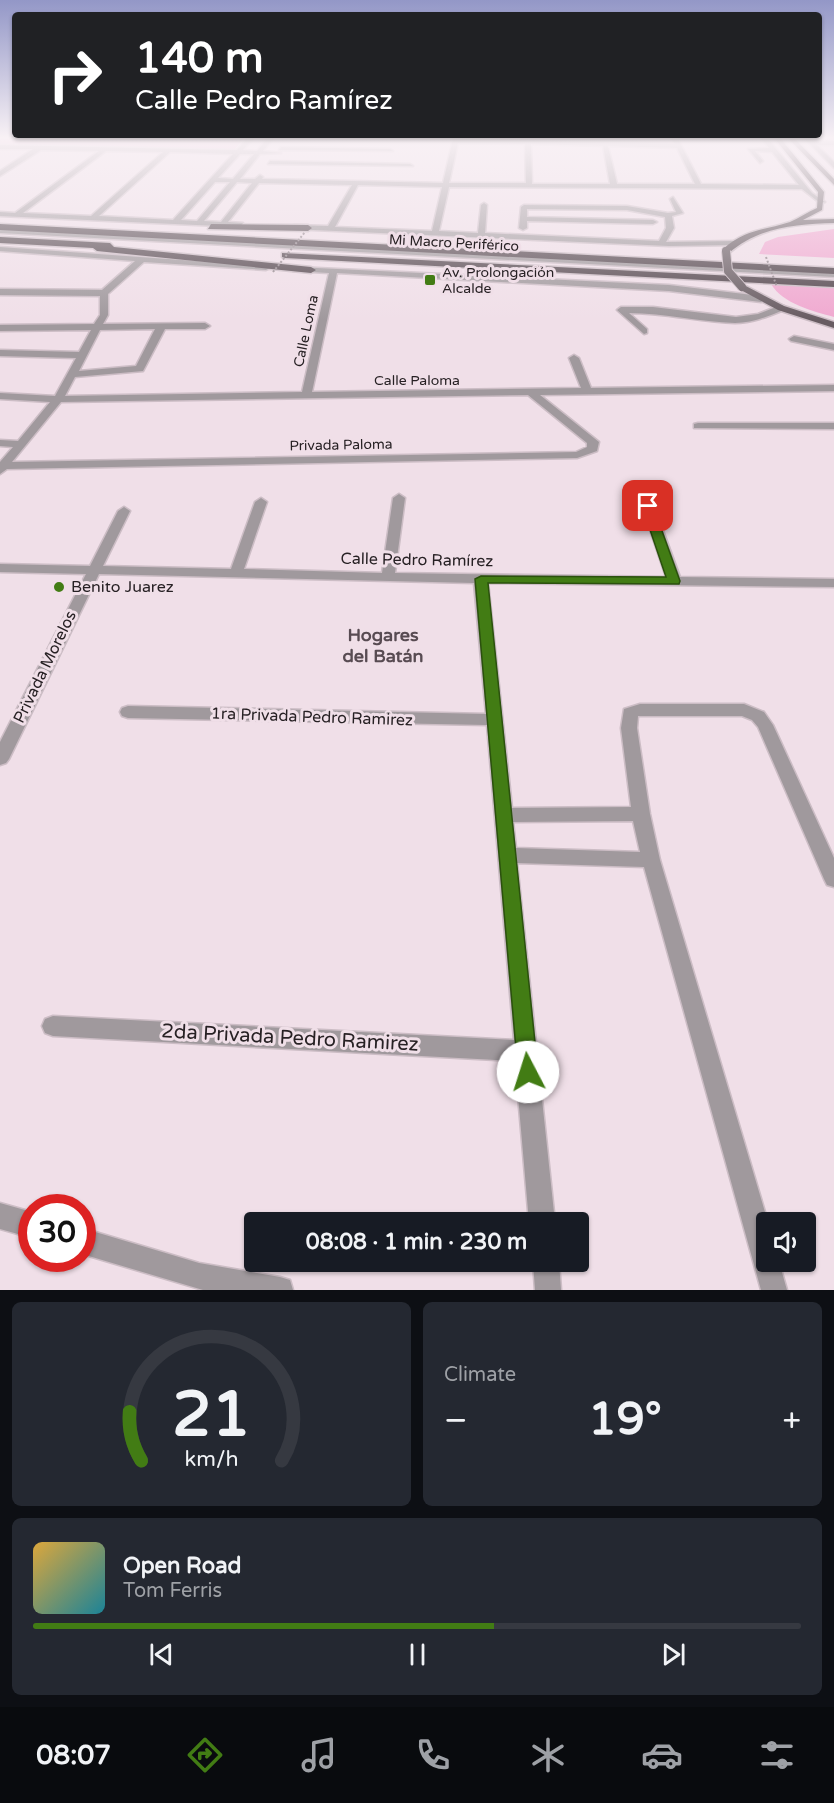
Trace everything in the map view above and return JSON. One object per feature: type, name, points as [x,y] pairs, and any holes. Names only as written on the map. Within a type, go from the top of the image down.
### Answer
[{"type":"highway","points":[[0,232],[306,230]]},
{"type":"highway","points":[[0,232],[15,240],[311,270]]},
{"type":"highway","points":[[0,232],[834,277]]},
{"type":"highway","points":[[15,240],[834,277]]},
{"type":"main road","points":[[791,224],[816,213],[822,202]]},
{"type":"main road","points":[[834,221],[791,224],[767,229],[734,243],[726,251],[723,262],[742,287],[761,298],[781,308],[834,325]]},
{"type":"street","points":[[16,215],[37,199]]},
{"type":"street","points":[[93,218],[114,199]]},
{"type":"street","points":[[175,222],[196,199]]},
{"type":"street","points":[[199,223],[219,199]]},
{"type":"street","points":[[223,224],[242,199]]},
{"type":"street","points":[[330,229],[347,199]]},
{"type":"street","points":[[435,233],[443,199]]},
{"type":"street","points":[[524,219],[638,221],[669,219],[680,213],[673,199]]},
{"type":"street","points":[[819,199],[822,202]]},
{"type":"street","points":[[481,236],[484,205]]},
{"type":"street","points":[[523,228],[523,208],[530,207],[627,208],[669,219]]},
{"type":"street","points":[[0,214],[306,230],[435,233],[620,242],[734,243]]},
{"type":"street","points":[[662,243],[670,228],[669,219]]},
{"type":"street","points":[[620,242],[638,221]]},
{"type":"street","points":[[0,249],[311,270],[692,290],[761,298]]},
{"type":"street","points":[[0,292],[104,293],[142,259]]},
{"type":"street","name":"Calle Loma","points":[[306,396],[333,271]]},
{"type":"street","points":[[610,285],[621,310],[644,331]]},
{"type":"street","points":[[1,468],[58,399],[104,315],[104,293]]},
{"type":"street","points":[[621,310],[653,310],[736,320],[760,316],[781,308]]},
{"type":"street","points":[[0,328],[205,326]]},
{"type":"street","points":[[72,374],[140,369],[161,327]]},
{"type":"street","points":[[794,339],[834,347]]},
{"type":"street","points":[[0,353],[83,356]]},
{"type":"street","points":[[574,358],[588,393]]},
{"type":"street","name":"Calle Paloma","points":[[0,396],[58,399],[834,388]]},
{"type":"street","name":"Privada Paloma","points":[[1,468],[577,455],[593,449],[593,442],[532,394]]},
{"type":"street","points":[[698,426],[834,426]]},
{"type":"street","points":[[0,443],[20,444]]},
{"type":"street","points":[[388,577],[399,498]]},
{"type":"street","points":[[236,574],[261,502]]},
{"type":"street","points":[[648,506],[674,581]]},
{"type":"street","name":"Privada Morelos","points":[[0,759],[92,570],[124,511]]},
{"type":"street","name":"Calle Pedro Ramírez","points":[[0,568],[481,579],[834,583]]},
{"type":"street","points":[[481,579],[541,1212]]},
{"type":"street","points":[[774,1290],[651,860],[641,814],[629,728],[630,713],[640,710],[744,711],[758,716],[765,725],[834,879]]},
{"type":"street","name":"1ra Privada Pedro Ramirez","points":[[128,712],[496,720]]},
{"type":"street","points":[[505,814],[641,814]]},
{"type":"street","points":[[508,855],[651,860]]},
{"type":"street","name":"2da Privada Pedro Ramirez","points":[[53,1026],[526,1051]]},
{"type":"street","points":[[0,1216],[18,1221]]},
{"type":"street","points":[[96,1245],[197,1283],[280,1290]]},
{"type":"street","points":[[547,1272],[549,1290]]},
{"type":"path","points":[[273,272],[306,230]]},
{"type":"path","points":[[766,256],[777,287]]},
{"type":"shaded area","points":[[834,229],[834,258],[759,254],[765,242],[778,237]]},
{"type":"shaded area","points":[[771,284],[834,288],[834,317],[791,302],[776,291]]},
{"type":"place","name":"Av. Prolongación Alcalde","points":[[430,280]]},
{"type":"place","name":"Benito Juarez","points":[[59,587]]},
{"type":"district","name":"Hogares del Batán","points":[[383,645]]},
{"type":"route","points":[[528,1072],[481,579],[674,581],[648,506]]}]
